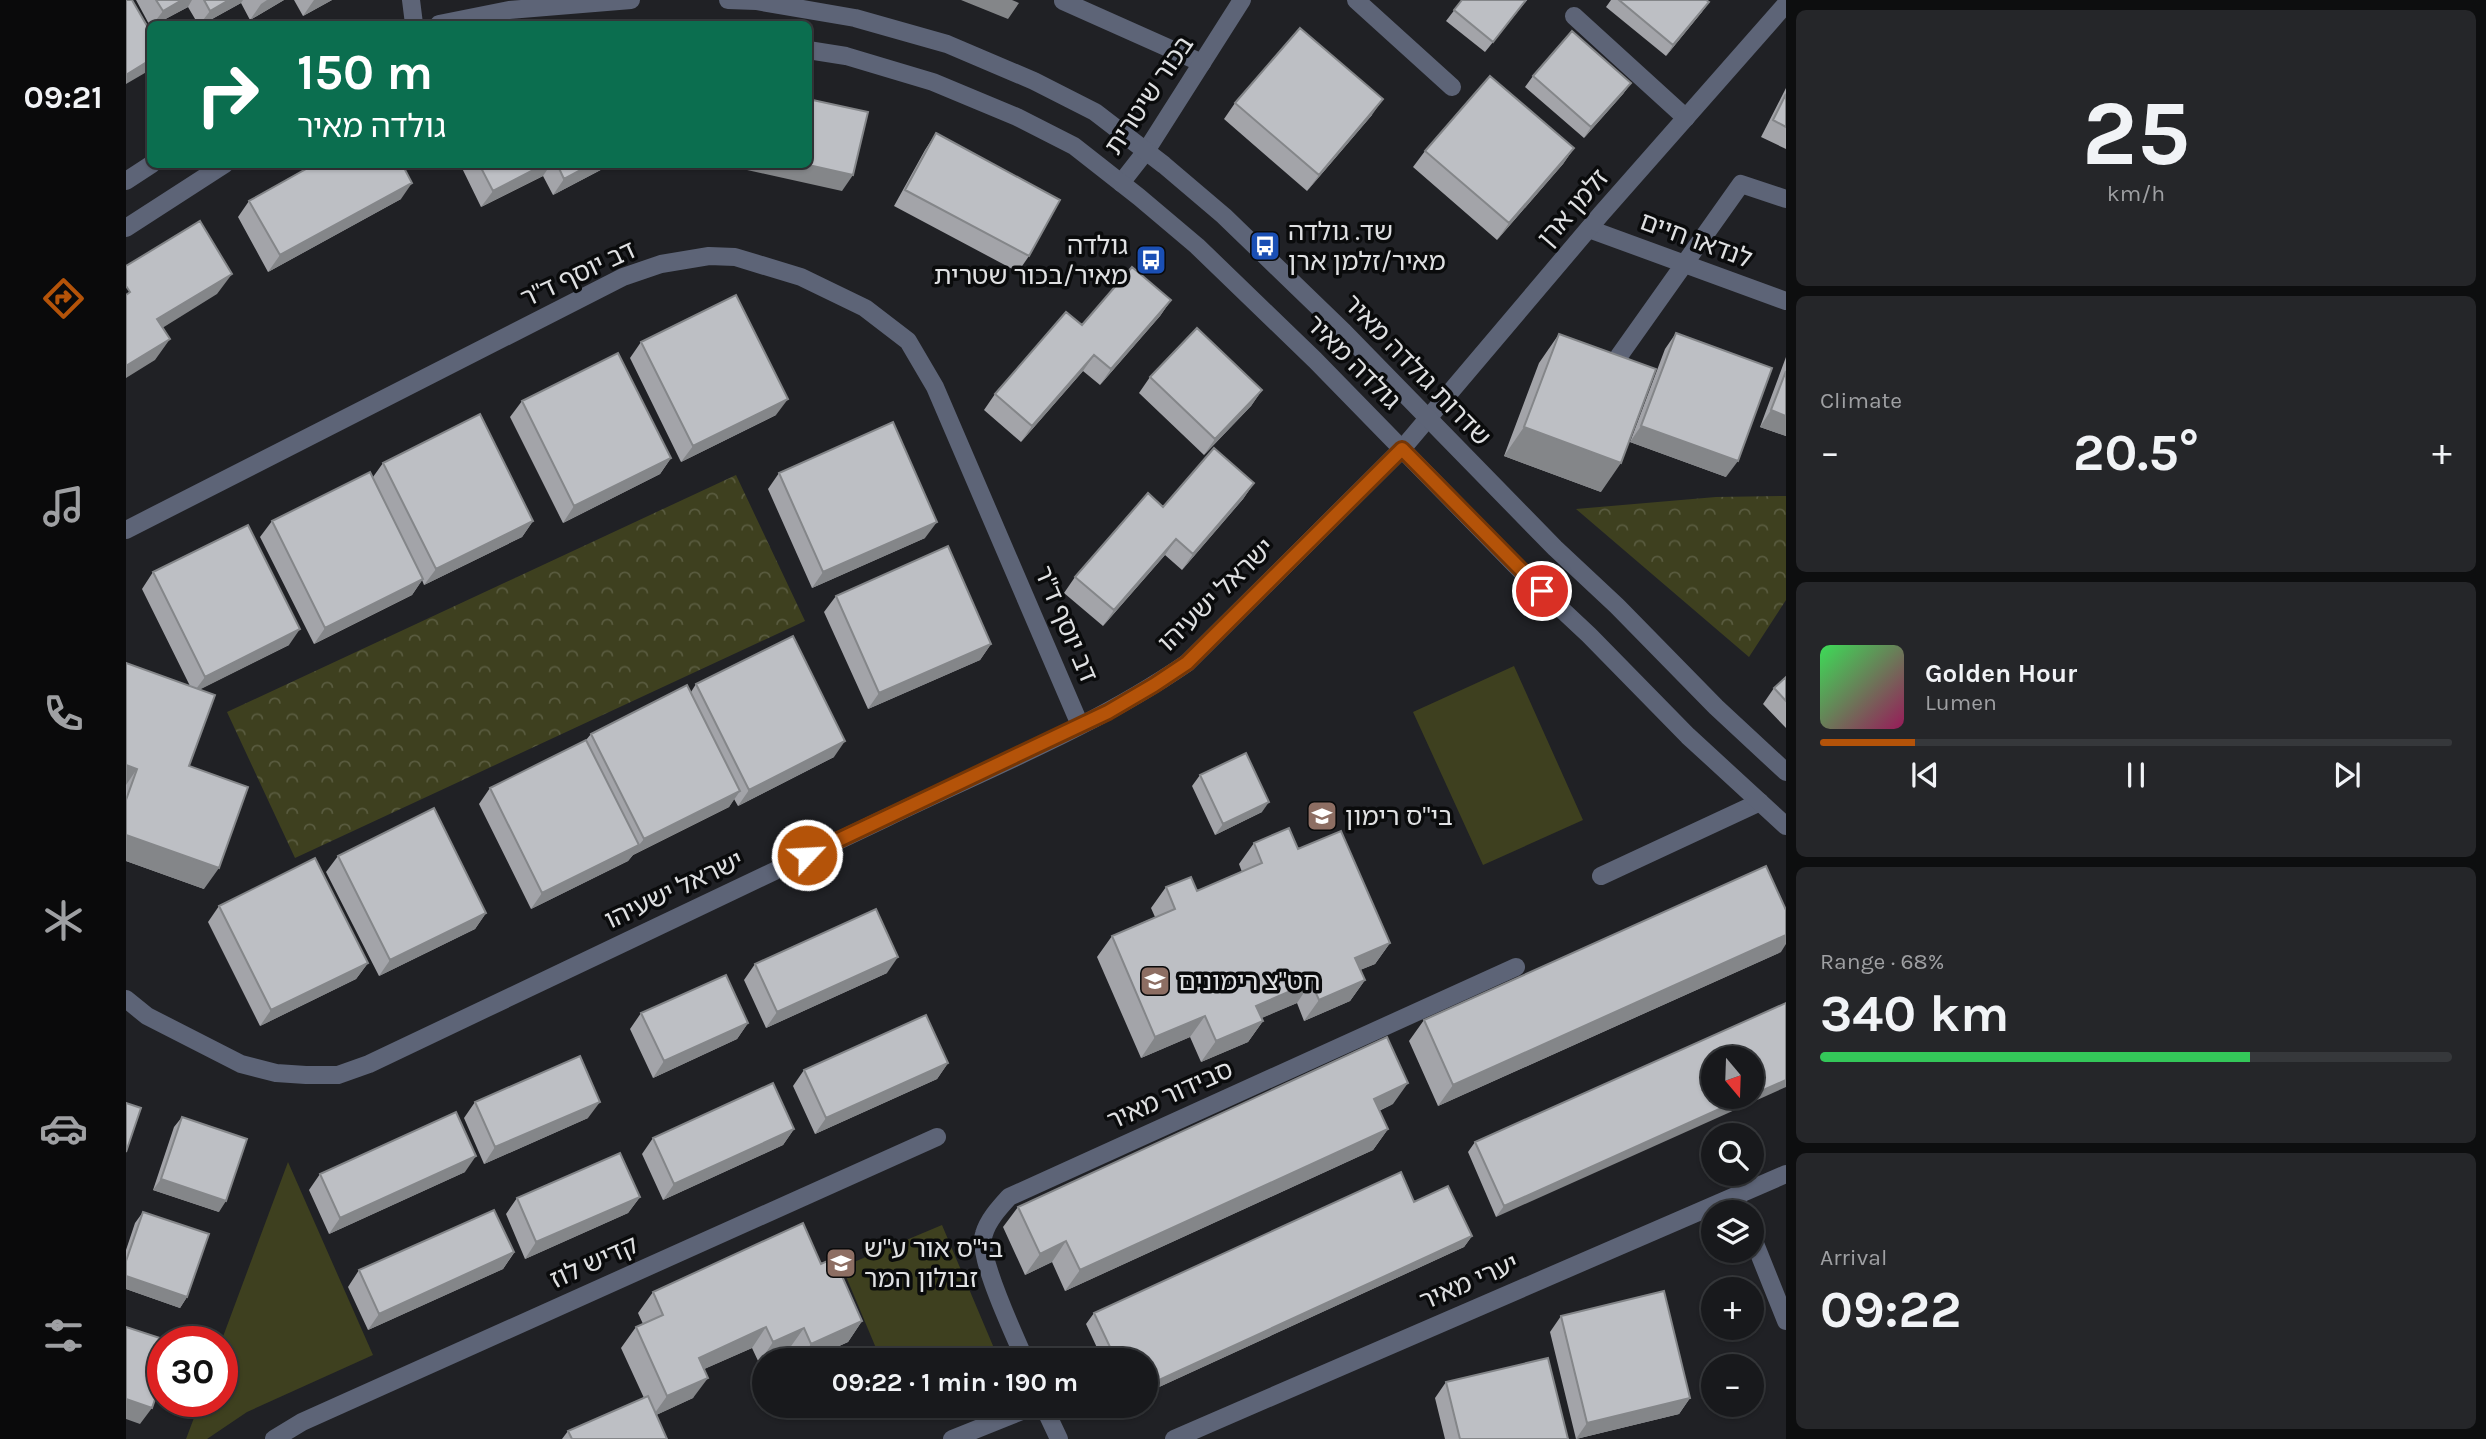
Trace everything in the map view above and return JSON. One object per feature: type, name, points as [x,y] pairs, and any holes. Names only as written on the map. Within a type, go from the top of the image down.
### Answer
[{"type":"street","points":[[411,0],[414,21]]},
{"type":"street","points":[[454,21],[509,10],[631,0]]},
{"type":"street","name":"שדרות גולדה מאיר","points":[[728,0],[756,1],[855,18],[947,44],[1034,81],[1095,112],[1224,216],[1344,332],[1555,548],[1786,772]]},
{"type":"street","name":"בכור שיטרית","points":[[1121,183],[1146,151],[1242,0]]},
{"type":"street","points":[[1356,0],[1452,87]]},
{"type":"street","points":[[1063,1],[1202,63]]},
{"type":"street","name":"זלמן ארן","points":[[1402,449],[1589,229],[1786,4]]},
{"type":"street","points":[[1574,16],[1686,118]]},
{"type":"street","name":"גולדה מאיר","points":[[812,51],[846,56],[933,82],[1005,112],[1074,146],[1121,183],[1197,246],[1315,360],[1526,576],[1589,635],[1688,736],[1786,826]]},
{"type":"street","points":[[126,181],[147,167]]},
{"type":"street","points":[[126,228],[219,168]]},
{"type":"street","points":[[1619,356],[1741,184],[1786,199]]},
{"type":"street","name":"לנדאו חיים","points":[[1589,229],[1786,301]]},
{"type":"street","name":"דב יוסף ד\"ר","points":[[126,530],[623,277],[661,264],[709,256],[735,257],[801,277],[865,308],[908,341],[935,387],[1080,725]]},
{"type":"street","name":"ישראל ישעיהו","points":[[126,999],[158,1022],[241,1063],[276,1073],[338,1075],[369,1064],[1080,725],[1154,685],[1187,663],[1402,449]]},
{"type":"street","points":[[1601,876],[1760,802]]},
{"type":"street","name":"סבידור מאיר","points":[[1020,1348],[987,1266],[982,1236],[993,1216],[1009,1197],[1516,967]]},
{"type":"street","name":"קדיש לוז","points":[[274,1439],[302,1422],[937,1137]]},
{"type":"street","name":"יערי מאיר","points":[[1174,1439],[1786,1174]]},
{"type":"street","points":[[1735,1196],[1737,1200]]},
{"type":"street","points":[[1763,1263],[1786,1321]]},
{"type":"street","points":[[952,1439],[1004,1418]]},
{"type":"street","points":[[1049,1418],[1059,1439]]},
{"type":"green space","points":[[736,475],[805,621],[295,858],[227,712]]},
{"type":"green space","points":[[1786,496],[1786,600],[1749,657],[1576,509],[1716,497]]},
{"type":"green space","points":[[1514,666],[1583,820],[1483,865],[1413,712]]},
{"type":"green space","points":[[288,1162],[373,1355],[247,1412],[207,1439],[186,1439],[194,1417],[238,1417],[238,1326],[227,1326]]},
{"type":"green space","points":[[942,1225],[994,1348],[876,1348],[842,1267]]},
{"type":"building","points":[[126,0],[132,0],[147,26],[147,62],[126,75]]},
{"type":"building","points":[[156,0],[182,0],[163,11]]},
{"type":"building","points":[[204,0],[229,0],[210,11]]},
{"type":"building","points":[[1462,0],[1526,0],[1493,42],[1454,10]]},
{"type":"building","points":[[1619,0],[1706,0],[1709,2],[1673,45]]},
{"type":"building","points":[[1300,28],[1383,99],[1319,175],[1235,103]]},
{"type":"building","points":[[1572,31],[1631,83],[1591,127],[1533,76]]},
{"type":"building","points":[[1490,76],[1574,148],[1509,223],[1425,151]]},
{"type":"building","points":[[1786,94],[1786,127],[1773,120]]},
{"type":"building","points":[[812,100],[868,112],[853,175],[812,166]]},
{"type":"building","points":[[936,133],[1060,200],[1029,256],[905,190]]},
{"type":"building","points":[[308,168],[404,168],[412,183],[280,255],[249,201]]},
{"type":"building","points":[[481,168],[537,168],[493,191]]},
{"type":"building","points":[[559,168],[585,168],[564,179]]},
{"type":"building","points":[[200,221],[232,274],[157,319],[170,339],[126,366],[126,295],[130,292],[126,286],[126,266]]},
{"type":"building","points":[[1132,267],[1171,300],[1111,369],[1094,355],[1032,426],[995,394],[1066,312],[1082,325]]},
{"type":"building","points":[[736,295],[788,399],[693,446],[641,342]]},
{"type":"building","points":[[1197,328],[1262,390],[1215,439],[1150,377]]},
{"type":"building","points":[[1676,333],[1772,368],[1738,461],[1641,426]]},
{"type":"building","points":[[1559,334],[1656,369],[1621,463],[1524,427]]},
{"type":"building","points":[[618,353],[671,458],[574,506],[522,401]]},
{"type":"building","points":[[1786,371],[1786,416],[1771,410]]},
{"type":"building","points":[[480,414],[533,521],[436,569],[383,463]]},
{"type":"building","points":[[893,422],[937,522],[823,572],[779,473]]},
{"type":"building","points":[[1214,448],[1254,483],[1193,554],[1176,539],[1114,610],[1075,577],[1148,493],[1163,507]]},
{"type":"building","points":[[370,472],[423,579],[325,628],[272,521]]},
{"type":"building","points":[[248,525],[300,629],[205,677],[153,572]]},
{"type":"building","points":[[948,546],[991,644],[879,693],[836,596]]},
{"type":"building","points":[[793,636],[845,741],[749,790],[696,684]]},
{"type":"building","points":[[126,663],[215,695],[189,766],[248,787],[219,868],[126,835],[126,800],[137,769],[126,765]]},
{"type":"building","points":[[1786,677],[1786,701],[1774,688]]},
{"type":"building","points":[[687,685],[740,791],[644,839],[591,734]]},
{"type":"building","points":[[586,740],[639,845],[542,893],[490,788]]},
{"type":"building","points":[[1246,753],[1269,802],[1223,824],[1200,775]]},
{"type":"building","points":[[434,808],[486,913],[390,960],[338,856]]},
{"type":"building","points":[[1289,828],[1298,849],[1341,831],[1390,943],[1355,958],[1365,980],[1319,1000],[1311,982],[1256,1006],[1263,1021],[1216,1041],[1205,1016],[1155,1037],[1112,936],[1175,909],[1166,887],[1191,877],[1197,891],[1262,863],[1254,843]]},
{"type":"building","points":[[315,858],[368,963],[271,1010],[219,906]]},
{"type":"building","points":[[1766,866],[1786,910],[1786,935],[1453,1085],[1424,1020]]},
{"type":"building","points":[[876,909],[898,957],[777,1012],[755,964]]},
{"type":"building","points":[[726,975],[748,1023],[664,1061],[641,1013]]},
{"type":"building","points":[[1786,1003],[1786,1080],[1764,1090],[1764,1046],[1701,1046],[1701,1110],[1717,1110],[1504,1206],[1475,1142]]},
{"type":"building","points":[[926,1015],[948,1063],[826,1118],[804,1070]]},
{"type":"building","points":[[1387,1037],[1408,1083],[1374,1099],[1388,1129],[1080,1270],[1066,1241],[1040,1254],[1018,1207]]},
{"type":"building","points":[[580,1056],[600,1102],[495,1147],[475,1102]]},
{"type":"building","points":[[773,1083],[794,1129],[674,1184],[653,1138]]},
{"type":"building","points":[[126,1103],[141,1108],[126,1152]]},
{"type":"building","points":[[456,1112],[476,1156],[340,1218],[320,1174]]},
{"type":"building","points":[[182,1117],[247,1139],[226,1201],[161,1179]]},
{"type":"building","points":[[620,1153],[640,1197],[536,1242],[517,1198]]},
{"type":"building","points":[[1401,1172],[1414,1202],[1448,1186],[1472,1236],[1158,1380],[1158,1348],[1108,1348],[1110,1347],[1094,1313]]},
{"type":"building","points":[[494,1210],[514,1252],[379,1314],[359,1270]]},
{"type":"building","points":[[143,1212],[209,1234],[187,1297],[126,1276],[126,1261]]},
{"type":"building","points":[[803,1223],[821,1264],[834,1258],[862,1321],[811,1344],[804,1328],[773,1342],[766,1327],[699,1358],[708,1378],[667,1396],[636,1327],[663,1315],[653,1292]]},
{"type":"building","points":[[1664,1291],[1690,1398],[1587,1423],[1561,1316]]},
{"type":"building","points":[[126,1327],[147,1334],[147,1406],[126,1399]]},
{"type":"building","points":[[1548,1358],[1568,1439],[1460,1439],[1446,1382]]},
{"type":"building","points":[[648,1396],[667,1439],[572,1439],[568,1431]]},
{"type":"place","name":"שד. גולדה מאיר/זלמן ארן","points":[[1265,246]]},
{"type":"place","name":"גולדה מאיר/בכור שטרית","points":[[1151,260]]},
{"type":"place","name":"בי\"ס רימון","points":[[1322,816]]},
{"type":"place","name":"חט\"צ רימונים","points":[[1155,981]]},
{"type":"place","name":"בי\"ס אור ע\"ש זבולון המר","points":[[841,1263]]},
{"type":"route","points":[[807,855],[1108,712],[1171,674],[1187,663],[1402,449],[1542,591]]}]
